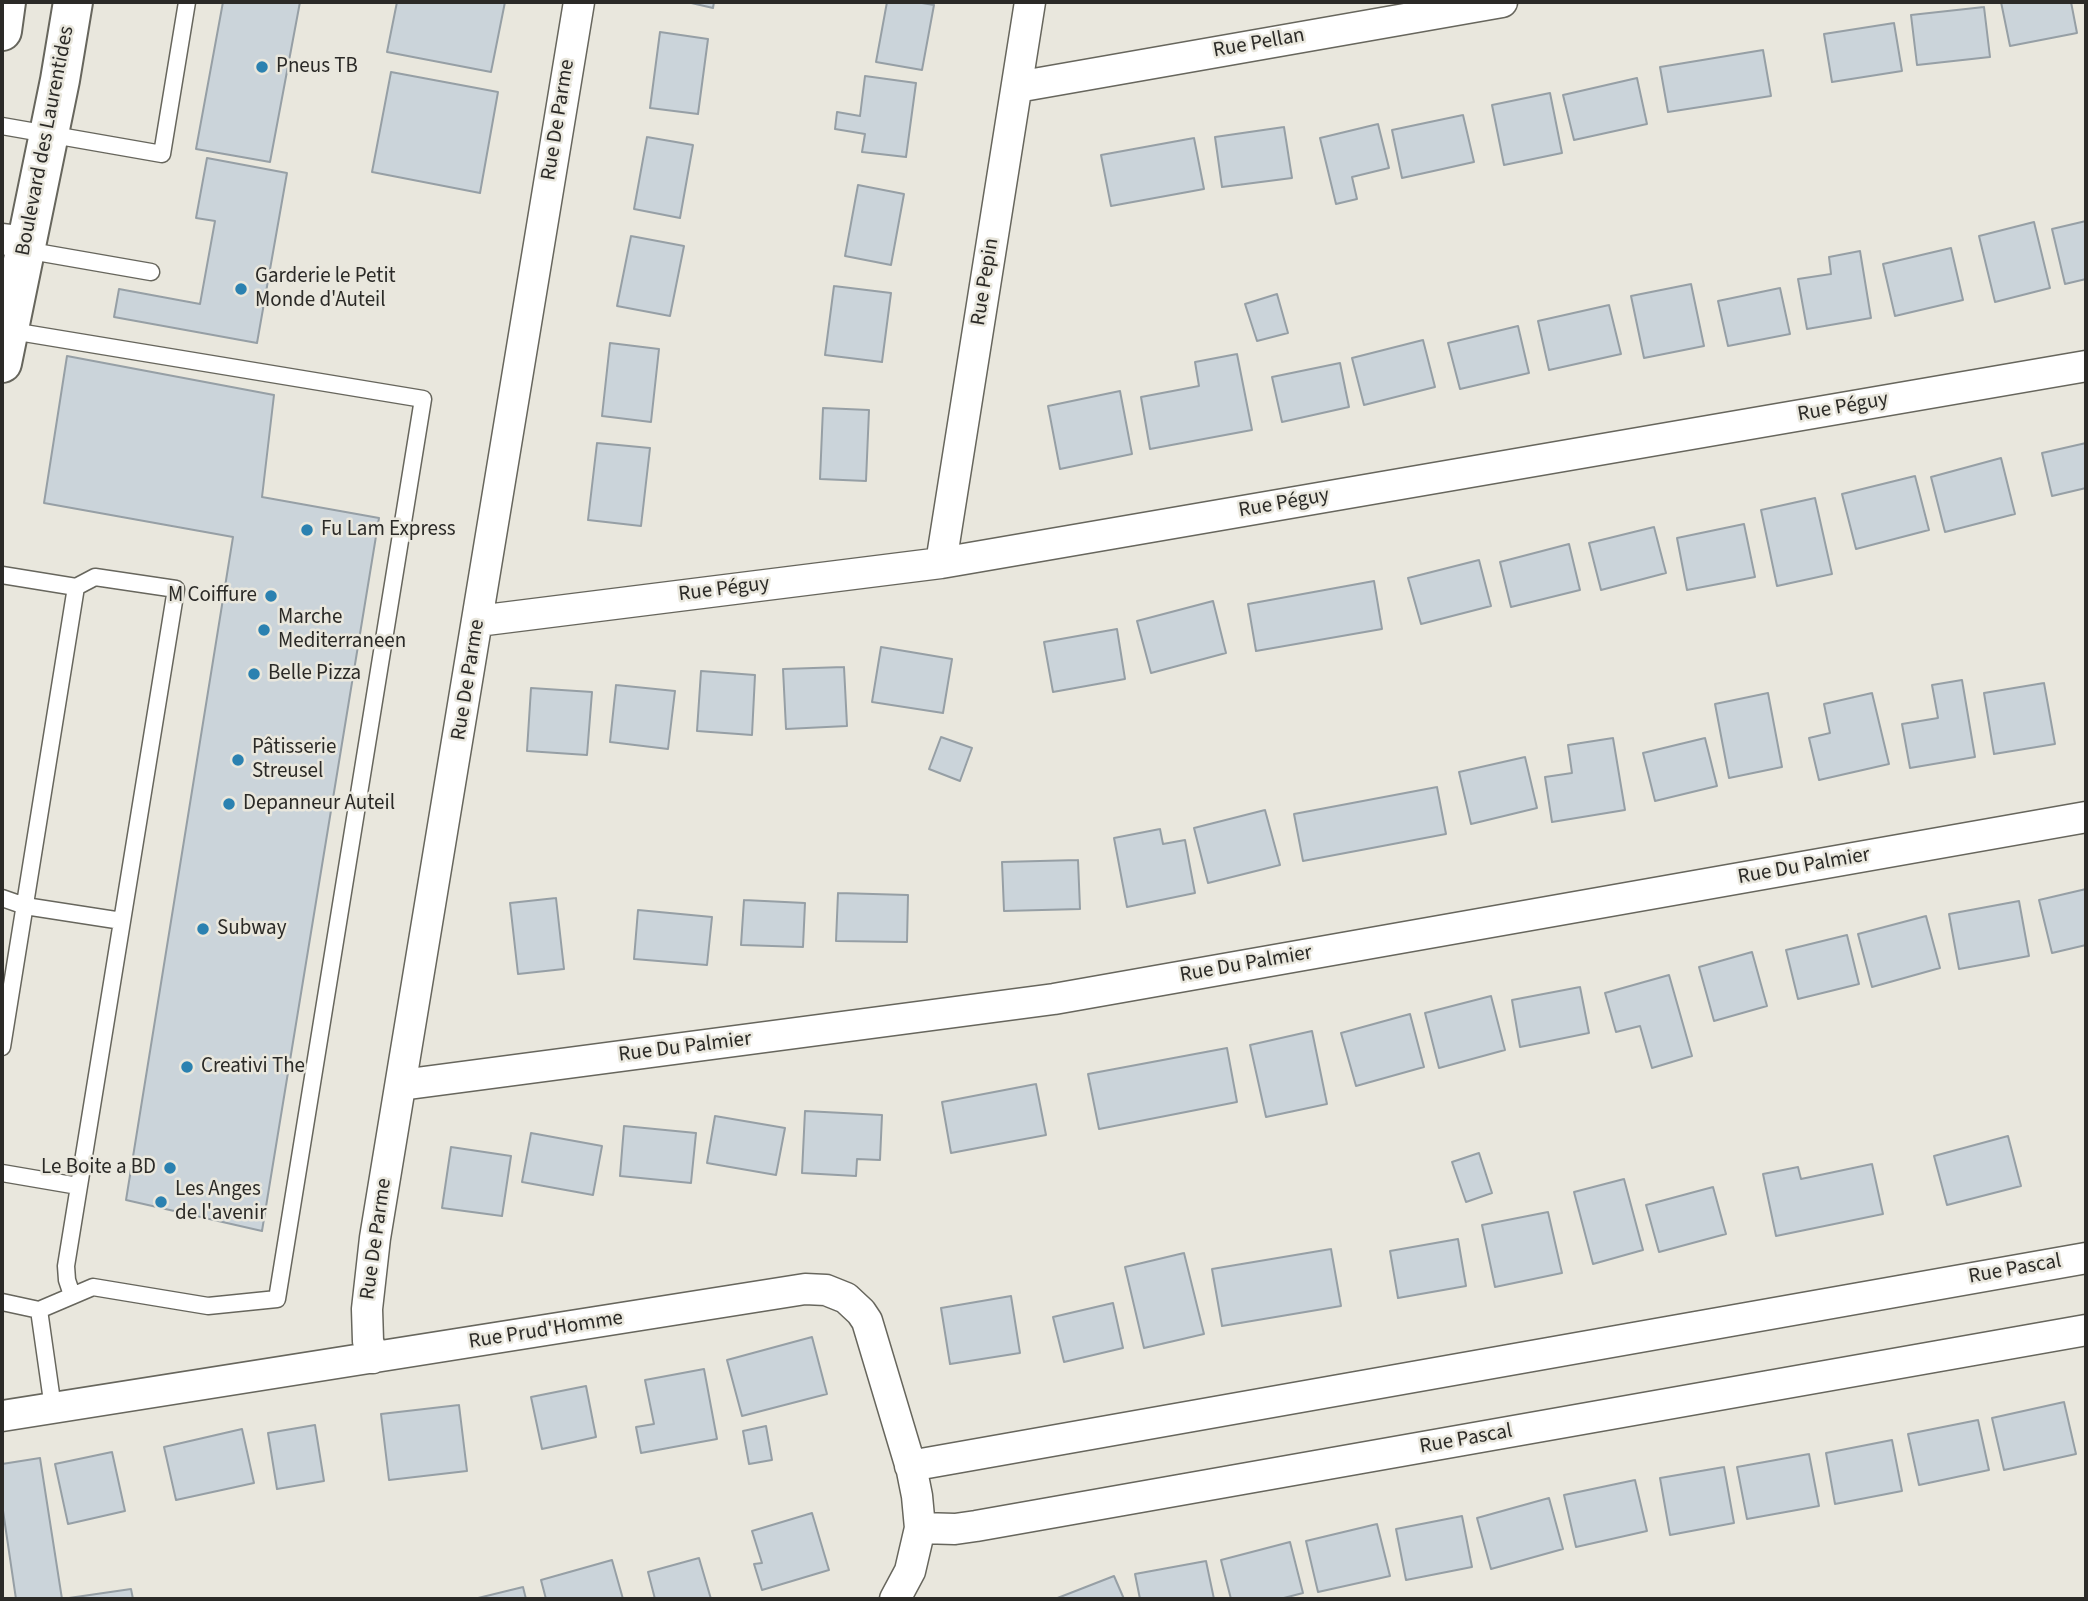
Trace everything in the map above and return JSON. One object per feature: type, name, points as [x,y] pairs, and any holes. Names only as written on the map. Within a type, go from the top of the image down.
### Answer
[{"type":"main road","points":[[2,31],[6,2]]},
{"type":"main road","name":"Boulevard des Laurentides","points":[[6,325],[14,241],[49,134],[73,2]]},
{"type":"street","name":"Rue De Parme","points":[[373,1358],[368,1341],[367,1292],[579,2]]},
{"type":"street","name":"Rue Pepin","points":[[941,563],[1030,2]]},
{"type":"street","name":"Rue Pellan","points":[[1017,87],[1502,2]]},
{"type":"street","name":"Rue Péguy","points":[[478,621],[941,563],[2086,366]]},
{"type":"street","name":"Rue Du Palmier","points":[[401,1085],[1054,999],[2086,817]]},
{"type":"street","name":"Rue Pascal","points":[[910,1466],[2086,1258]]},
{"type":"street","name":"Rue Prud'Homme","points":[[2,1416],[805,1289],[826,1290],[846,1298],[867,1321],[910,1466],[917,1496],[920,1528]]},
{"type":"street","name":"Rue Pascal","points":[[920,1528],[955,1529],[989,1524],[2086,1330]]},
{"type":"street","points":[[895,1599],[911,1570],[920,1528]]},
{"type":"lane","points":[[2,125],[162,154],[187,2]]},
{"type":"lane","points":[[14,241],[151,272]]},
{"type":"lane","points":[[2,1302],[39,1310],[93,1287],[208,1306],[277,1300],[423,399],[6,325]]},
{"type":"lane","points":[[2,575],[76,587],[95,577],[176,589],[66,1266],[66,1280],[72,1295]]},
{"type":"lane","points":[[2,1048],[76,587]]},
{"type":"lane","points":[[2,898],[25,906],[122,921]]},
{"type":"lane","points":[[2,1173],[78,1186]]},
{"type":"lane","points":[[39,1310],[53,1408]]},
{"type":"building","points":[[223,2],[300,2],[270,162],[196,149]]},
{"type":"building","points":[[397,2],[505,2],[491,72],[387,52]]},
{"type":"building","points":[[687,2],[714,2],[713,8]]},
{"type":"building","points":[[887,2],[934,5],[922,70],[876,62]]},
{"type":"building","points":[[2001,2],[2071,2],[2077,33],[2010,46]]},
{"type":"building","points":[[1984,7],[1990,57],[1917,65],[1911,15]]},
{"type":"building","points":[[1894,23],[1902,71],[1832,82],[1824,34]]},
{"type":"building","points":[[660,32],[708,39],[698,114],[650,108]]},
{"type":"building","points":[[1763,50],[1771,96],[1668,112],[1660,67]]},
{"type":"building","points":[[391,72],[498,92],[480,193],[372,172]]},
{"type":"building","points":[[865,76],[916,83],[906,157],[862,152],[865,134],[835,129],[837,112],[860,116]]},
{"type":"building","points":[[1637,78],[1647,124],[1574,140],[1563,95]]},
{"type":"building","points":[[1550,93],[1562,153],[1504,165],[1492,105]]},
{"type":"building","points":[[1463,115],[1474,162],[1402,178],[1392,130]]},
{"type":"building","points":[[1378,124],[1389,168],[1352,177],[1357,199],[1336,204],[1320,138]]},
{"type":"building","points":[[1284,127],[1292,178],[1222,187],[1215,137]]},
{"type":"building","points":[[647,137],[693,145],[680,218],[634,209]]},
{"type":"building","points":[[1194,138],[1204,189],[1111,206],[1101,155]]},
{"type":"building","points":[[207,158],[287,173],[257,343],[114,317],[119,289],[200,304],[215,221],[196,218]]},
{"type":"building","points":[[858,185],[904,194],[891,265],[845,256]]},
{"type":"building","points":[[2086,221],[2086,279],[2065,284],[2052,229]]},
{"type":"building","points":[[2034,222],[2050,288],[1995,302],[1979,236]]},
{"type":"building","points":[[631,236],[684,246],[670,316],[617,306]]},
{"type":"building","points":[[1951,248],[1963,300],[1895,316],[1883,264]]},
{"type":"building","points":[[1860,251],[1871,318],[1807,329],[1798,279],[1831,274],[1829,257]]},
{"type":"building","points":[[1691,284],[1704,346],[1644,358],[1631,296]]},
{"type":"building","points":[[834,286],[891,293],[882,362],[825,355]]},
{"type":"building","points":[[1780,288],[1790,334],[1728,346],[1718,301]]},
{"type":"building","points":[[1277,294],[1288,333],[1257,341],[1245,304]]},
{"type":"building","points":[[1609,305],[1621,354],[1549,370],[1538,321]]},
{"type":"building","points":[[1518,326],[1529,373],[1460,389],[1448,343]]},
{"type":"building","points":[[1423,340],[1435,387],[1364,405],[1352,358]]},
{"type":"building","points":[[610,343],[659,349],[651,422],[602,416]]},
{"type":"building","points":[[1237,354],[1252,430],[1150,449],[1141,397],[1199,386],[1195,362]]},
{"type":"building","points":[[67,356],[274,395],[262,497],[379,518],[262,1231],[126,1200],[233,537],[44,503]]},
{"type":"building","points":[[1340,363],[1349,407],[1282,422],[1272,377]]},
{"type":"building","points":[[1120,391],[1132,454],[1060,469],[1048,406]]},
{"type":"building","points":[[823,408],[869,410],[866,481],[820,479]]},
{"type":"building","points":[[597,443],[650,448],[641,526],[588,520]]},
{"type":"building","points":[[2086,443],[2086,488],[2052,496],[2042,453]]},
{"type":"building","points":[[2001,458],[2015,514],[1945,532],[1931,477]]},
{"type":"building","points":[[1915,476],[1929,530],[1856,549],[1842,494]]},
{"type":"building","points":[[1815,498],[1832,574],[1777,586],[1761,510]]},
{"type":"building","points":[[1744,524],[1755,577],[1687,590],[1677,538]]},
{"type":"building","points":[[1654,527],[1666,573],[1601,590],[1589,543]]},
{"type":"building","points":[[1569,544],[1580,590],[1511,607],[1500,562]]},
{"type":"building","points":[[1479,560],[1491,606],[1421,624],[1408,578]]},
{"type":"building","points":[[1374,581],[1382,629],[1256,651],[1248,604]]},
{"type":"building","points":[[1213,601],[1226,653],[1151,673],[1137,621]]},
{"type":"building","points":[[1117,629],[1125,679],[1053,692],[1044,642]]},
{"type":"building","points":[[881,647],[952,659],[943,713],[872,702]]},
{"type":"building","points":[[844,667],[847,726],[786,729],[783,669]]},
{"type":"building","points":[[701,671],[755,675],[752,735],[697,731]]},
{"type":"building","points":[[1962,680],[1975,757],[1910,768],[1902,724],[1938,718],[1932,685]]},
{"type":"building","points":[[2044,683],[2055,744],[1994,754],[1984,693]]},
{"type":"building","points":[[616,685],[675,691],[668,749],[610,742]]},
{"type":"building","points":[[531,688],[592,692],[587,755],[527,751]]},
{"type":"building","points":[[1768,693],[1782,767],[1729,778],[1715,704]]},
{"type":"building","points":[[1872,693],[1889,764],[1819,780],[1809,738],[1830,733],[1824,704]]},
{"type":"building","points":[[941,737],[972,748],[960,781],[929,769]]},
{"type":"building","points":[[1613,738],[1625,810],[1552,822],[1545,777],[1572,773],[1568,745]]},
{"type":"building","points":[[1705,738],[1717,786],[1655,801],[1643,753]]},
{"type":"building","points":[[1525,757],[1537,808],[1471,824],[1459,772]]},
{"type":"building","points":[[1437,787],[1446,834],[1303,861],[1294,814]]},
{"type":"building","points":[[1265,810],[1280,865],[1208,883],[1194,828]]},
{"type":"building","points":[[1160,829],[1163,844],[1185,840],[1195,893],[1127,907],[1114,838]]},
{"type":"building","points":[[1078,860],[1080,909],[1004,911],[1002,862]]},
{"type":"building","points":[[2086,889],[2086,945],[2052,953],[2039,900]]},
{"type":"building","points":[[838,893],[908,895],[907,942],[836,941]]},
{"type":"building","points":[[556,898],[564,969],[518,974],[510,903]]},
{"type":"building","points":[[744,900],[805,903],[803,947],[741,945]]},
{"type":"building","points":[[2019,901],[2029,956],[1959,969],[1949,914]]},
{"type":"building","points":[[638,910],[712,917],[707,965],[634,959]]},
{"type":"building","points":[[1926,916],[1940,968],[1872,987],[1858,934]]},
{"type":"building","points":[[1847,935],[1859,984],[1798,999],[1786,950]]},
{"type":"building","points":[[1752,952],[1767,1006],[1714,1021],[1699,967]]},
{"type":"building","points":[[1669,975],[1692,1056],[1652,1068],[1640,1026],[1616,1032],[1605,993]]},
{"type":"building","points":[[1580,987],[1589,1033],[1520,1047],[1512,1000]]},
{"type":"building","points":[[1491,996],[1505,1050],[1439,1068],[1425,1013]]},
{"type":"building","points":[[1410,1014],[1424,1067],[1356,1086],[1341,1033]]},
{"type":"building","points":[[1312,1031],[1327,1104],[1266,1117],[1250,1045]]},
{"type":"building","points":[[1227,1048],[1237,1102],[1099,1129],[1088,1074]]},
{"type":"building","points":[[1036,1084],[1046,1135],[951,1153],[942,1102]]},
{"type":"building","points":[[805,1111],[882,1115],[880,1160],[857,1159],[856,1176],[802,1173]]},
{"type":"building","points":[[715,1116],[785,1128],[776,1175],[707,1163]]},
{"type":"building","points":[[624,1126],[696,1133],[691,1183],[620,1176]]},
{"type":"building","points":[[531,1133],[602,1146],[593,1195],[522,1182]]},
{"type":"building","points":[[2008,1136],[2021,1186],[1947,1205],[1934,1156]]},
{"type":"building","points":[[451,1147],[511,1156],[502,1216],[442,1208]]},
{"type":"building","points":[[1479,1153],[1492,1193],[1466,1202],[1452,1162]]},
{"type":"building","points":[[1872,1164],[1883,1214],[1776,1236],[1763,1174],[1798,1167],[1801,1179]]},
{"type":"building","points":[[1624,1179],[1643,1250],[1593,1264],[1574,1192]]},
{"type":"building","points":[[1713,1187],[1726,1234],[1659,1252],[1646,1205]]},
{"type":"building","points":[[1548,1212],[1562,1273],[1495,1287],[1482,1225]]},
{"type":"building","points":[[1458,1239],[1466,1286],[1398,1298],[1390,1251]]},
{"type":"building","points":[[1331,1249],[1341,1306],[1222,1326],[1212,1269]]},
{"type":"building","points":[[1184,1253],[1204,1334],[1144,1348],[1125,1267]]},
{"type":"building","points":[[1011,1296],[1020,1353],[950,1364],[941,1308]]},
{"type":"building","points":[[1113,1303],[1123,1348],[1064,1362],[1053,1317]]},
{"type":"building","points":[[812,1337],[827,1394],[742,1416],[727,1360]]},
{"type":"building","points":[[704,1369],[717,1439],[641,1453],[636,1427],[654,1424],[645,1380]]},
{"type":"building","points":[[586,1386],[596,1437],[542,1449],[531,1397]]},
{"type":"building","points":[[2064,1402],[2076,1454],[2004,1470],[1992,1418]]},
{"type":"building","points":[[459,1405],[467,1471],[389,1480],[381,1414]]},
{"type":"building","points":[[1978,1420],[1989,1470],[1919,1485],[1908,1434]]},
{"type":"building","points":[[315,1425],[324,1481],[277,1489],[268,1433]]},
{"type":"building","points":[[766,1426],[772,1460],[749,1464],[743,1431]]},
{"type":"building","points":[[242,1429],[254,1483],[176,1500],[164,1447]]},
{"type":"building","points":[[1892,1440],[1902,1491],[1835,1504],[1826,1453]]},
{"type":"building","points":[[112,1452],[125,1511],[68,1524],[55,1464]]},
{"type":"building","points":[[1809,1454],[1819,1506],[1747,1519],[1737,1467]]},
{"type":"building","points":[[40,1458],[62,1599],[16,1599],[2,1504],[2,1464]]},
{"type":"building","points":[[1724,1467],[1734,1523],[1670,1535],[1660,1478]]},
{"type":"building","points":[[1635,1480],[1647,1531],[1576,1547],[1564,1495]]},
{"type":"building","points":[[1549,1498],[1563,1549],[1491,1569],[1477,1518]]},
{"type":"building","points":[[812,1513],[829,1570],[762,1590],[754,1564],[762,1563],[752,1531]]},
{"type":"building","points":[[1462,1516],[1472,1567],[1406,1580],[1396,1529]]},
{"type":"building","points":[[1377,1524],[1390,1576],[1318,1592],[1306,1541]]},
{"type":"building","points":[[1290,1542],[1303,1593],[1280,1599],[1231,1599],[1221,1560]]},
{"type":"building","points":[[699,1558],[711,1599],[655,1599],[648,1572]]},
{"type":"building","points":[[612,1560],[623,1599],[546,1599],[541,1580]]},
{"type":"building","points":[[1206,1561],[1214,1599],[1140,1599],[1135,1574]]},
{"type":"building","points":[[1114,1576],[1124,1599],[1055,1599]]},
{"type":"building","points":[[523,1587],[526,1599],[474,1599]]},
{"type":"building","points":[[131,1589],[133,1599],[62,1599]]},
{"type":"place","name":"Pneus TB","points":[[262,67]]},
{"type":"place","name":"Garderie le Petit Monde d'Auteil","points":[[241,289]]},
{"type":"place","name":"Fu Lam Express","points":[[307,530]]},
{"type":"place","name":"M Coiffure","points":[[271,596]]},
{"type":"place","name":"Marche Mediterraneen","points":[[264,630]]},
{"type":"place","name":"Belle Pizza","points":[[254,674]]},
{"type":"place","name":"Pâtisserie Streusel","points":[[238,760]]},
{"type":"place","name":"Depanneur Auteil","points":[[229,804]]},
{"type":"place","name":"Subway","points":[[203,929]]},
{"type":"place","name":"Creativi The","points":[[187,1067]]},
{"type":"place","name":"Le Boite a BD","points":[[170,1168]]},
{"type":"place","name":"Les Anges de l'avenir","points":[[161,1202]]}]
